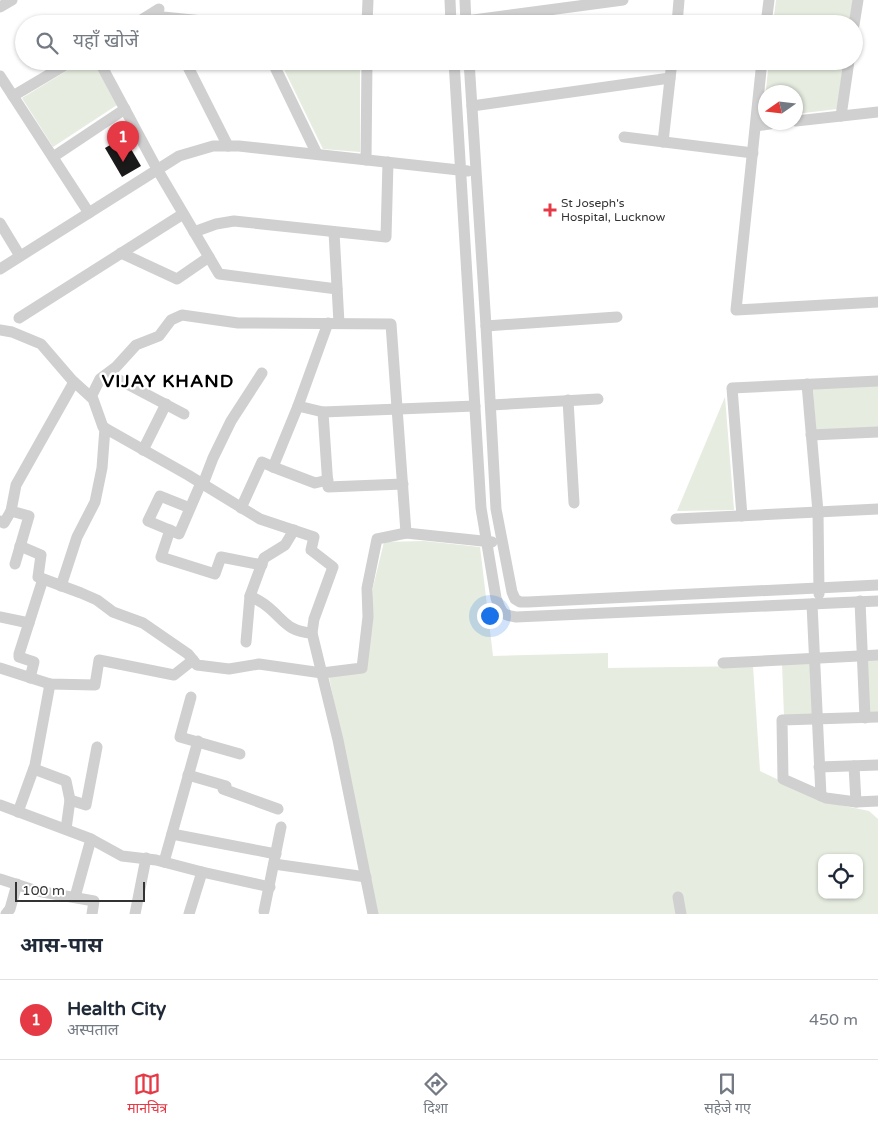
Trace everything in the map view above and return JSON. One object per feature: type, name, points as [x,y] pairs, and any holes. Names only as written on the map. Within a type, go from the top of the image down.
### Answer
[{"type":"street","points":[[0,7],[12,0]]},
{"type":"street","points":[[367,15],[368,0]]},
{"type":"street","points":[[450,0],[451,15]]},
{"type":"street","points":[[465,0],[466,15]]},
{"type":"street","points":[[516,15],[623,0]]},
{"type":"street","points":[[678,15],[680,0]]},
{"type":"street","points":[[767,15],[768,0]]},
{"type":"street","points":[[856,15],[858,0]]},
{"type":"street","points":[[162,12],[180,15]]},
{"type":"street","points":[[13,96],[57,70]]},
{"type":"street","points":[[104,70],[157,170],[219,274],[337,289]]},
{"type":"street","points":[[190,70],[228,146]]},
{"type":"street","points":[[276,70],[317,154]]},
{"type":"street","points":[[366,160],[367,70]]},
{"type":"street","points":[[455,70],[481,508],[496,598],[501,611],[507,616],[516,617],[878,601]]},
{"type":"street","points":[[470,70],[496,509],[515,599],[520,602],[878,586]]},
{"type":"street","points":[[663,142],[671,70]]},
{"type":"street","points":[[761,70],[736,310],[878,302]]},
{"type":"street","points":[[841,116],[848,70]]},
{"type":"street","points":[[0,76],[89,213]]},
{"type":"street","points":[[472,106],[670,78]]},
{"type":"street","points":[[52,157],[125,109]]},
{"type":"street","points":[[803,120],[878,112]]},
{"type":"street","points":[[624,137],[753,153]]},
{"type":"street","points":[[0,269],[179,156],[213,146],[317,154],[476,171]]},
{"type":"street","points":[[194,232],[216,224],[234,221],[386,237],[388,162]]},
{"type":"street","points":[[19,318],[183,214]]},
{"type":"street","points":[[0,223],[20,256]]},
{"type":"street","points":[[273,467],[333,323],[337,289],[334,232]]},
{"type":"street","points":[[121,253],[177,279],[209,257]]},
{"type":"street","points":[[91,397],[100,379],[116,367],[136,345],[159,336],[171,320],[182,315],[238,323],[391,324],[406,533]]},
{"type":"street","points":[[486,326],[617,317]]},
{"type":"street","points":[[0,330],[12,332],[41,344],[74,382],[91,397],[105,428],[102,468],[95,502],[77,536],[61,586]]},
{"type":"street","points":[[190,508],[160,496],[148,521],[179,534],[231,421],[262,373]]},
{"type":"street","points":[[108,374],[184,414]]},
{"type":"street","points":[[742,516],[732,388],[878,381]]},
{"type":"street","points":[[0,522],[4,523],[11,511],[16,485],[74,382]]},
{"type":"street","points":[[807,384],[818,512],[819,588],[816,603],[814,658],[821,796]]},
{"type":"street","points":[[491,405],[598,399]]},
{"type":"street","points":[[568,400],[574,503]]},
{"type":"street","points":[[143,450],[166,404]]},
{"type":"street","points":[[298,406],[324,412],[475,406]]},
{"type":"street","points":[[324,412],[328,487],[403,484]]},
{"type":"street","points":[[105,428],[260,519],[314,537],[311,550],[333,567],[314,619],[312,633],[338,740],[373,914]]},
{"type":"street","points":[[811,435],[878,432]]},
{"type":"street","points":[[242,508],[262,462],[315,483],[328,480]]},
{"type":"street","points":[[676,519],[878,509]]},
{"type":"street","points":[[11,511],[29,516],[15,564]]},
{"type":"street","points":[[170,530],[161,557],[215,574],[221,557],[262,565]]},
{"type":"street","points":[[246,642],[250,596],[264,558],[285,545],[294,530]]},
{"type":"street","points":[[20,546],[41,555],[38,578],[96,600],[113,612],[143,623],[188,654],[197,665],[228,669],[259,664],[322,673],[362,668],[368,617],[367,588],[377,539],[406,533],[502,542]]},
{"type":"street","points":[[30,678],[34,662],[19,657],[19,654],[43,579]]},
{"type":"street","points":[[250,596],[267,606],[284,622],[300,632],[312,633]]},
{"type":"street","points":[[860,601],[865,718]]},
{"type":"street","points":[[0,617],[29,623]]},
{"type":"street","points":[[723,663],[878,655]]},
{"type":"street","points":[[0,668],[50,684],[94,685],[99,660],[174,675],[193,660]]},
{"type":"street","points":[[18,812],[34,769],[50,684]]},
{"type":"street","points":[[191,697],[180,737],[240,754]]},
{"type":"street","points":[[878,717],[782,720],[783,779],[821,796],[856,802],[878,801]]},
{"type":"street","points":[[164,862],[198,741]]},
{"type":"street","points":[[70,800],[86,805],[97,747]]},
{"type":"street","points":[[819,767],[878,765]]},
{"type":"street","points":[[854,766],[856,802]]},
{"type":"street","points":[[34,769],[66,781],[70,800],[66,830]]},
{"type":"street","points":[[188,775],[226,786],[223,789],[278,809]]},
{"type":"street","points":[[0,805],[91,839],[122,856],[146,858],[270,887]]},
{"type":"street","points":[[264,911],[281,827]]},
{"type":"street","points":[[172,834],[275,859],[366,877]]},
{"type":"street","points":[[74,898],[91,839]]},
{"type":"street","points":[[135,914],[146,858]]},
{"type":"street","points":[[189,914],[202,872]]},
{"type":"street","points":[[0,878],[37,891],[94,901],[92,914]]},
{"type":"street","points":[[6,914],[10,908],[17,884]]},
{"type":"street","points":[[678,897],[681,914]]},
{"type":"shaded area","points":[[776,0],[853,0],[850,15],[774,15]]},
{"type":"shaded area","points":[[68,70],[98,70],[117,105],[53,147],[22,98]]},
{"type":"shaded area","points":[[284,70],[360,70],[360,152],[323,149]]},
{"type":"shaded area","points":[[768,70],[843,70],[837,109],[803,113],[803,85],[766,85]]},
{"type":"shaded area","points":[[878,385],[878,427],[816,431],[813,388]]},
{"type":"shaded area","points":[[725,397],[734,510],[677,511]]},
{"type":"shaded area","points":[[424,541],[480,547],[493,656],[608,653],[608,668],[753,666],[760,771],[825,802],[869,811],[878,819],[878,914],[378,914],[329,677],[366,671],[373,616],[373,587],[384,542]]},
{"type":"shaded area","points":[[867,659],[878,659],[878,713],[869,713]]},
{"type":"shaded area","points":[[811,662],[813,716],[784,716],[782,663]]},
{"type":"building","points":[[124,137],[141,166],[122,177],[105,148]]},
{"type":"place","name":"Health City","points":[[123,162]]},
{"type":"place","name":"St Joseph's Hospital, Lucknow","points":[[550,210]]},
{"type":"district","name":"VIJAY KHAND","points":[[168,381]]}]
